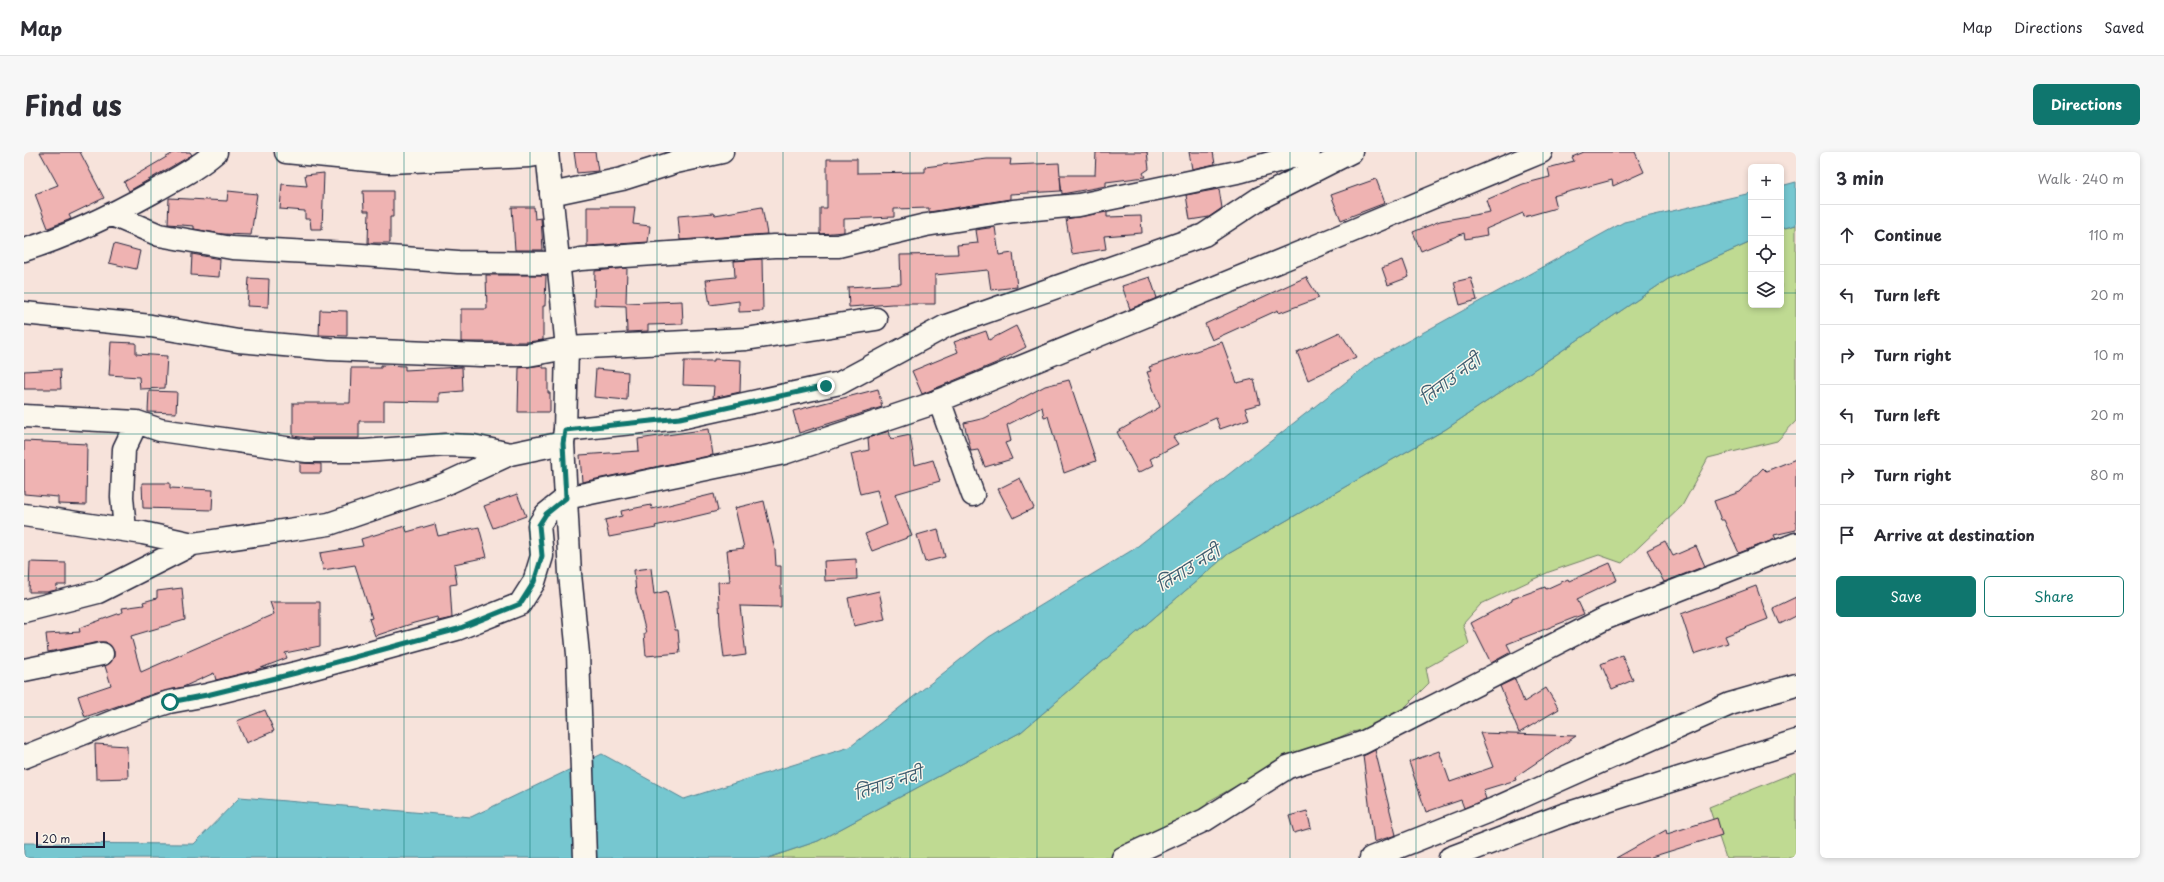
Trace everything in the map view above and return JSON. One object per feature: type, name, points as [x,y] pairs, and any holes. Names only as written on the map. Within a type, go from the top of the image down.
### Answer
[{"type":"street","points":[[24,250],[58,240],[112,215],[201,165],[216,152]]},
{"type":"street","points":[[286,152],[388,162],[530,156],[547,152],[567,348],[564,437],[566,498],[578,654],[585,858]]},
{"type":"street","points":[[552,194],[622,179],[676,162],[722,152]]},
{"type":"street","points":[[112,215],[159,235],[232,248],[458,262],[558,263],[580,259],[774,246],[838,246],[926,225],[1013,211],[1079,205],[1242,171],[1309,152]]},
{"type":"street","points":[[24,610],[98,592],[194,544],[329,524],[443,485],[510,454],[564,437],[680,418],[840,383],[946,326],[1204,235],[1260,198],[1351,152]]},
{"type":"street","points":[[24,756],[126,716],[170,702],[207,695],[288,675],[458,629],[520,604],[534,582],[542,556],[539,525],[546,514],[566,498],[784,453],[939,400],[1295,255],[1541,152]]},
{"type":"street","points":[[24,313],[151,326],[238,341],[337,350],[400,353],[528,355],[567,348],[746,339],[876,319]]},
{"type":"street","points":[[939,400],[973,495]]},
{"type":"street","points":[[24,416],[137,422],[160,430],[307,451],[364,451],[446,445],[473,446],[510,454]]},
{"type":"street","points":[[125,530],[122,497],[124,449],[137,422]]},
{"type":"street","points":[[24,515],[125,530],[194,544]]},
{"type":"street","points":[[1123,858],[1205,820],[1288,766],[1362,743],[1606,618],[1796,544]]},
{"type":"street","points":[[24,670],[102,654]]},
{"type":"street","points":[[1371,858],[1494,809],[1730,704],[1796,685]]},
{"type":"street","points":[[1450,858],[1563,815],[1796,741]]},
{"type":"green space","points":[[1796,225],[1796,421],[1777,441],[1708,458],[1682,506],[1622,563],[1599,555],[1549,572],[1481,604],[1463,624],[1469,644],[1426,668],[1429,683],[1385,727],[1351,732],[1240,784],[1207,802],[1209,814],[1113,858],[768,858],[818,841],[1021,732],[1228,554],[1446,429],[1668,279],[1748,243],[1748,308],[1784,308],[1784,228]]},
{"type":"green space","points":[[1796,772],[1796,858],[1726,858],[1709,807]]},
{"type":"water","points":[[1796,182],[1796,225],[1784,228],[1784,200],[1784,185]]},
{"type":"water","name":"तिनाउ नदी","points":[[1748,194],[1748,243],[1668,279],[1446,429],[1228,554],[1021,732],[818,841],[768,858],[24,858],[24,843],[194,844],[240,797],[471,817],[602,754],[684,799],[850,747],[989,637],[1134,549],[1375,359],[1624,222]]},
{"type":"building","points":[[40,152],[80,152],[104,198],[69,215],[71,219],[48,228],[35,194],[58,185]]},
{"type":"building","points":[[175,152],[190,152],[192,155],[129,191],[124,182]]},
{"type":"building","points":[[574,152],[595,152],[598,171],[577,173]]},
{"type":"building","points":[[1096,152],[1147,152],[1149,169],[1143,173],[1145,177],[1106,182],[1106,186],[1062,194],[1060,176],[1061,191],[1010,194],[1010,199],[929,212],[929,208],[894,209],[894,217],[844,219],[844,232],[820,234],[820,208],[827,208],[827,159],[857,159],[857,173],[925,172],[925,167],[987,159],[1011,159],[1010,165],[1059,163],[1060,175],[1095,175]]},
{"type":"building","points":[[1189,152],[1213,152],[1215,164],[1192,169]]},
{"type":"building","points":[[1584,152],[1635,152],[1644,172],[1613,186],[1612,180],[1553,196],[1556,208],[1524,217],[1523,213],[1486,229],[1487,235],[1465,239],[1464,233],[1421,251],[1413,232],[1440,221],[1490,212],[1486,200],[1523,184],[1550,177],[1548,168],[1574,161],[1572,157]]},
{"type":"building","points":[[324,173],[322,229],[311,229],[310,219],[305,219],[305,211],[280,209],[282,184],[307,186],[305,175]]},
{"type":"building","points":[[1376,179],[1385,203],[1341,220],[1331,195]]},
{"type":"building","points":[[1219,189],[1222,208],[1209,217],[1190,220],[1186,195]]},
{"type":"building","points":[[228,191],[257,194],[251,235],[222,234],[194,229],[194,226],[168,224],[169,198],[227,201]]},
{"type":"building","points":[[363,191],[393,191],[393,217],[390,217],[390,243],[368,243],[369,211],[364,211]]},
{"type":"building","points":[[512,207],[534,207],[535,219],[541,218],[543,250],[515,250]]},
{"type":"building","points":[[587,207],[635,207],[633,224],[650,226],[648,242],[587,246]]},
{"type":"building","points":[[762,207],[767,234],[680,240],[678,216],[714,213],[715,215]]},
{"type":"building","points":[[1107,212],[1107,217],[1141,216],[1142,233],[1104,236],[1106,249],[1072,254],[1066,219]]},
{"type":"building","points":[[995,227],[999,255],[1013,253],[1017,287],[991,290],[988,270],[935,275],[935,304],[892,304],[849,307],[848,287],[901,284],[900,255],[958,254],[957,245],[978,243],[976,230]]},
{"type":"building","points":[[114,244],[140,251],[136,269],[109,263]]},
{"type":"building","points":[[192,254],[220,259],[219,277],[191,275]]},
{"type":"building","points":[[762,259],[763,311],[739,312],[739,301],[710,305],[706,280],[735,277],[734,261]]},
{"type":"building","points":[[1403,260],[1409,277],[1388,285],[1382,268]]},
{"type":"building","points":[[627,268],[626,303],[682,301],[683,324],[648,325],[648,331],[627,332],[626,306],[594,305],[595,271]]},
{"type":"building","points":[[486,275],[546,275],[545,306],[543,306],[543,340],[527,342],[461,342],[461,309],[487,309]]},
{"type":"building","points":[[1150,277],[1157,298],[1130,309],[1122,286]]},
{"type":"building","points":[[1306,277],[1319,298],[1279,313],[1278,310],[1212,340],[1205,324]]},
{"type":"building","points":[[249,278],[269,279],[268,307],[247,306]]},
{"type":"building","points":[[1471,278],[1477,300],[1460,305],[1454,282]]},
{"type":"building","points":[[320,310],[347,311],[347,336],[319,335]]},
{"type":"building","points":[[1016,326],[1026,347],[996,363],[922,394],[912,371],[958,352],[954,342],[986,331],[989,340]]},
{"type":"building","points":[[1340,332],[1356,357],[1308,380],[1297,352]]},
{"type":"building","points":[[111,342],[136,343],[136,354],[167,356],[165,388],[140,389],[139,377],[109,375]]},
{"type":"building","points":[[1222,342],[1237,383],[1254,379],[1260,404],[1245,408],[1249,419],[1220,429],[1216,418],[1173,437],[1178,444],[1150,459],[1154,465],[1138,473],[1117,432],[1160,407],[1147,372],[1151,371],[1149,367]]},
{"type":"building","points":[[714,359],[741,360],[740,392],[713,398],[714,386],[683,385],[684,361],[714,361]]},
{"type":"building","points":[[381,365],[405,366],[405,370],[462,367],[463,391],[439,393],[439,402],[384,401],[384,421],[359,421],[359,438],[308,438],[293,436],[293,403],[350,403],[351,368],[381,368]]},
{"type":"building","points":[[543,365],[543,368],[548,368],[550,412],[518,412],[519,368]]},
{"type":"building","points":[[60,369],[61,389],[24,389],[24,371]]},
{"type":"building","points":[[596,369],[628,372],[627,400],[594,397]]},
{"type":"building","points":[[1069,380],[1096,461],[1064,473],[1048,416],[1044,417],[1042,407],[1007,425],[1011,441],[1005,443],[1012,459],[985,467],[978,450],[971,451],[964,423],[985,418],[1045,386]]},
{"type":"building","points":[[878,389],[882,407],[799,433],[793,411]]},
{"type":"building","points":[[149,391],[177,392],[176,413],[148,412]]},
{"type":"building","points":[[709,429],[713,455],[582,482],[580,455],[639,451],[638,439]]},
{"type":"building","points":[[889,431],[891,439],[910,435],[915,465],[933,460],[940,481],[895,494],[912,536],[872,551],[865,534],[887,525],[877,490],[860,494],[851,454],[869,450],[868,438]]},
{"type":"building","points":[[24,441],[87,444],[86,505],[58,504],[58,497],[24,494]]},
{"type":"building","points":[[1796,459],[1796,530],[1774,535],[1776,539],[1739,553],[1724,520],[1721,520],[1714,501],[1740,492],[1763,468],[1766,471]]},
{"type":"building","points":[[300,463],[321,464],[321,473],[300,473]]},
{"type":"building","points":[[1020,478],[1034,508],[1013,518],[998,489]]},
{"type":"building","points":[[142,483],[170,483],[170,488],[213,490],[212,510],[143,508]]},
{"type":"building","points":[[517,494],[526,516],[493,528],[484,506]]},
{"type":"building","points":[[714,494],[718,511],[655,526],[656,528],[609,537],[605,520],[622,516],[621,511],[651,505],[652,509]]},
{"type":"building","points":[[764,501],[775,550],[776,566],[781,566],[781,607],[740,606],[746,655],[724,658],[720,624],[718,582],[730,581],[727,550],[744,548],[735,508]]},
{"type":"building","points":[[435,524],[438,536],[479,527],[487,557],[454,564],[457,584],[450,585],[452,618],[438,621],[437,617],[375,636],[369,619],[372,618],[355,565],[323,570],[320,553],[363,546],[361,539],[405,526],[407,532]]},
{"type":"building","points":[[938,529],[945,557],[925,562],[917,535]]},
{"type":"building","points":[[1665,541],[1673,556],[1696,546],[1705,566],[1664,582],[1647,550]]},
{"type":"building","points":[[856,559],[857,579],[825,581],[824,561]]},
{"type":"building","points":[[30,562],[66,563],[66,585],[57,585],[56,590],[47,592],[29,592]]},
{"type":"building","points":[[1610,563],[1617,580],[1577,599],[1584,614],[1507,644],[1511,652],[1491,663],[1471,623],[1512,601],[1512,599],[1545,587],[1546,589],[1568,579],[1569,581]]},
{"type":"building","points":[[651,568],[654,594],[667,591],[675,630],[678,630],[680,653],[646,656],[644,633],[646,633],[636,593],[634,570]]},
{"type":"building","points":[[1756,586],[1768,619],[1725,636],[1728,643],[1694,654],[1681,614]]},
{"type":"building","points":[[182,588],[185,620],[131,636],[141,672],[274,614],[270,602],[320,602],[320,646],[285,653],[287,658],[256,670],[216,680],[214,673],[183,687],[156,693],[85,717],[78,696],[111,685],[105,666],[114,658],[114,651],[106,642],[100,642],[48,652],[46,634],[80,632],[79,628],[123,612],[122,608],[144,605],[143,602],[157,598],[157,591]]},
{"type":"building","points":[[879,591],[885,619],[854,626],[848,598]]},
{"type":"building","points":[[1796,597],[1796,616],[1780,624],[1773,608]]},
{"type":"building","points":[[1622,655],[1633,680],[1612,689],[1601,664]]},
{"type":"building","points":[[1515,679],[1524,702],[1546,688],[1559,709],[1519,733],[1500,686]]},
{"type":"building","points":[[265,710],[274,731],[246,743],[237,721]]},
{"type":"building","points":[[1480,733],[1576,736],[1515,777],[1516,780],[1483,790],[1486,799],[1464,808],[1461,800],[1426,812],[1409,762],[1439,751],[1450,782],[1493,767]]},
{"type":"building","points":[[95,744],[127,746],[128,778],[96,779]]},
{"type":"building","points":[[1375,750],[1396,835],[1374,842],[1363,756]]},
{"type":"building","points":[[1307,811],[1311,828],[1294,833],[1289,816]]},
{"type":"building","points":[[1717,818],[1722,835],[1648,858],[1616,858],[1666,830],[1667,834]]},
{"type":"route","points":[[170,702],[207,695],[296,673],[352,656],[458,629],[520,604],[534,582],[542,556],[539,525],[546,514],[566,498],[563,443],[565,430],[680,418],[826,386]]}]
